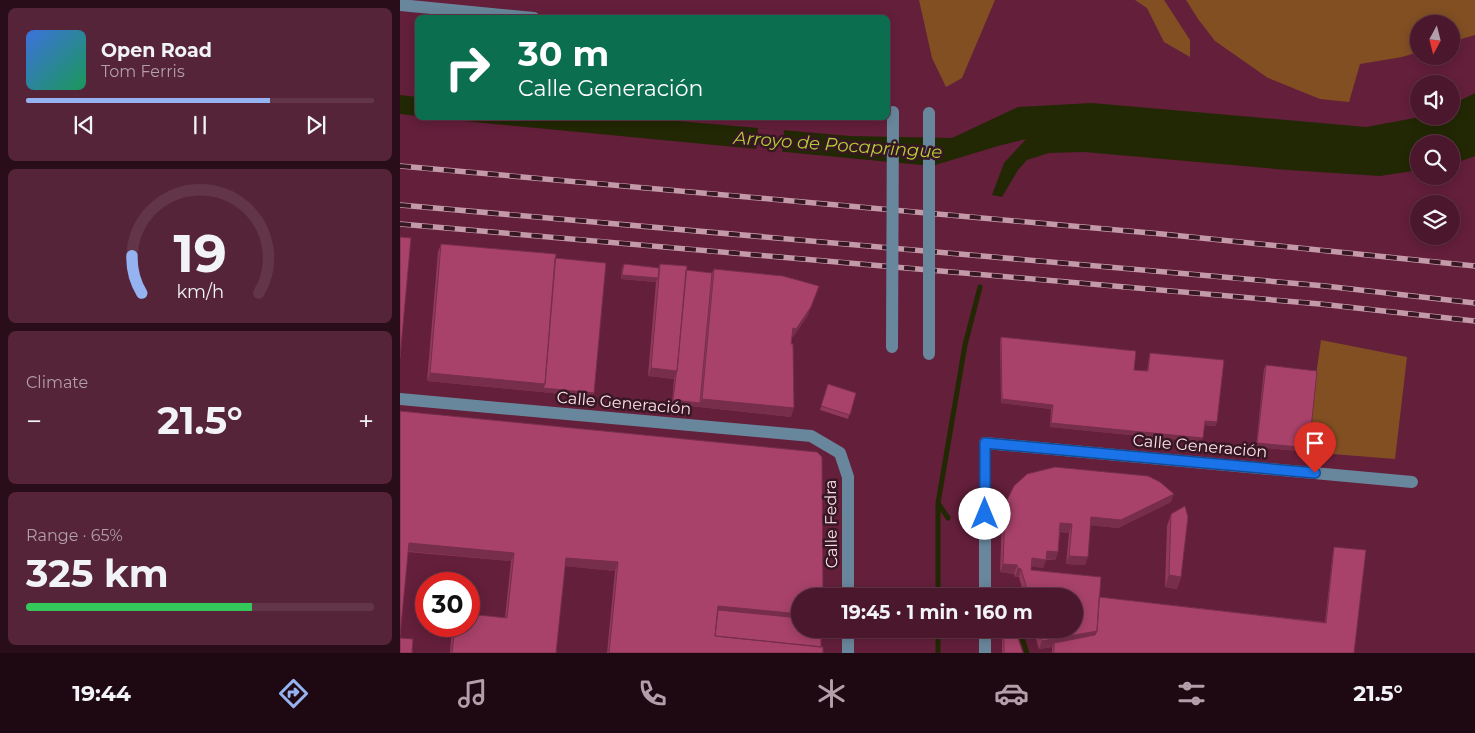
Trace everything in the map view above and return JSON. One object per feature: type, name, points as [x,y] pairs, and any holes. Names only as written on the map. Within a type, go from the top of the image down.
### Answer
[{"type":"street","points":[[400,5],[503,15]]},
{"type":"street","points":[[892,347],[893,112]]},
{"type":"street","points":[[929,113],[929,354]]},
{"type":"street","name":"Calle Generación","points":[[400,399],[811,436],[840,453]]},
{"type":"street","name":"Calle Generación","points":[[985,588],[985,443],[1412,482]]},
{"type":"street","name":"Calle Fedra","points":[[840,453],[848,476],[848,588]]},
{"type":"street","points":[[848,638],[848,653]]},
{"type":"street","points":[[985,638],[985,653]]},
{"type":"shaded area","points":[[919,0],[995,0],[962,78],[946,87],[932,58]]},
{"type":"shaded area","points":[[1135,0],[1164,0],[1190,40],[1190,57],[1164,42],[1147,8]]},
{"type":"shaded area","points":[[1186,0],[1475,0],[1475,35],[1460,39],[1460,15],[1410,15],[1410,55],[1360,64],[1349,102],[1320,99],[1268,78],[1215,41]]},
{"type":"shaded area","points":[[1321,340],[1407,357],[1395,459],[1307,452]]},
{"type":"water","name":"Arroyo de Pocapringue","points":[[1475,93],[1475,156],[1460,162],[1460,135],[1410,135],[1410,171],[1380,176],[1084,152],[1049,153],[1027,160],[1018,170],[1002,197],[992,195],[1004,163],[1026,139],[932,166],[453,120],[666,120],[850,136],[952,138],[1018,107],[1092,103],[1366,127],[1410,119],[1410,125],[1460,125],[1460,100]]},
{"type":"water","points":[[400,95],[415,97],[415,116],[400,114]]},
{"type":"pier","points":[[758,128],[784,130],[782,152],[756,150]]},
{"type":"building","points":[[400,237],[411,238],[400,358]]},
{"type":"building","points":[[441,244],[556,254],[545,384],[430,373]]},
{"type":"building","points":[[555,258],[606,263],[594,393],[543,388],[545,384]]},
{"type":"building","points":[[624,264],[659,268],[658,278],[622,275]]},
{"type":"building","points":[[660,264],[687,266],[677,371],[651,368]]},
{"type":"building","points":[[714,269],[783,276],[819,286],[811,307],[796,329],[793,328],[791,344],[793,344],[794,408],[702,399]]},
{"type":"building","points":[[686,270],[712,273],[700,403],[673,400]]},
{"type":"building","points":[[1001,337],[1136,351],[1134,370],[1148,371],[1150,353],[1224,360],[1217,422],[1205,421],[1203,438],[1051,423],[1053,405],[1002,399]]},
{"type":"building","points":[[1266,365],[1317,371],[1309,448],[1257,443]]},
{"type":"building","points":[[828,384],[856,393],[850,415],[821,406]]},
{"type":"building","points":[[400,411],[817,452],[822,457],[823,588],[791,588],[791,613],[718,606],[715,636],[823,647],[823,653],[609,653],[618,562],[566,558],[556,653],[452,653],[454,637],[480,637],[480,615],[507,618],[514,553],[409,543],[400,636]]},
{"type":"building","points":[[1055,467],[1148,476],[1160,482],[1174,494],[1121,520],[1091,517],[1088,557],[1069,556],[1072,524],[1060,523],[1058,552],[1047,551],[1046,560],[1032,558],[1031,570],[1101,577],[1097,631],[1083,634],[1083,588],[1027,588],[1021,569],[1017,565],[1003,564],[1007,500],[1014,486],[1027,474]]},
{"type":"building","points":[[1185,506],[1188,517],[1181,577],[1169,575],[1171,514]]},
{"type":"building","points":[[1334,547],[1366,550],[1354,653],[1054,653],[1054,643],[1095,635],[1097,631],[1099,597],[1326,623]]},
{"type":"building","points":[[718,610],[791,617],[791,638],[821,638],[821,647],[715,636]]},
{"type":"building","points":[[400,638],[413,639],[412,653],[400,653]]},
{"type":"building","points":[[1004,638],[1018,638],[1023,653],[1004,653]]},
{"type":"building","points":[[1041,638],[1058,638],[1042,641]]},
{"type":"waterway","points":[[948,518],[938,503],[965,345],[980,287]]},
{"type":"waterway","points":[[938,504],[938,588]]},
{"type":"waterway","points":[[938,638],[938,653]]},
{"type":"waterway","points":[[1022,638],[1027,653]]},
{"type":"railway","points":[[400,166],[1162,234],[1475,266]]},
{"type":"railway","points":[[400,205],[1325,286],[1475,303]]},
{"type":"railway","points":[[400,224],[1320,304],[1475,321]]},
{"type":"route","points":[[985,514],[985,443],[1315,473]]}]
